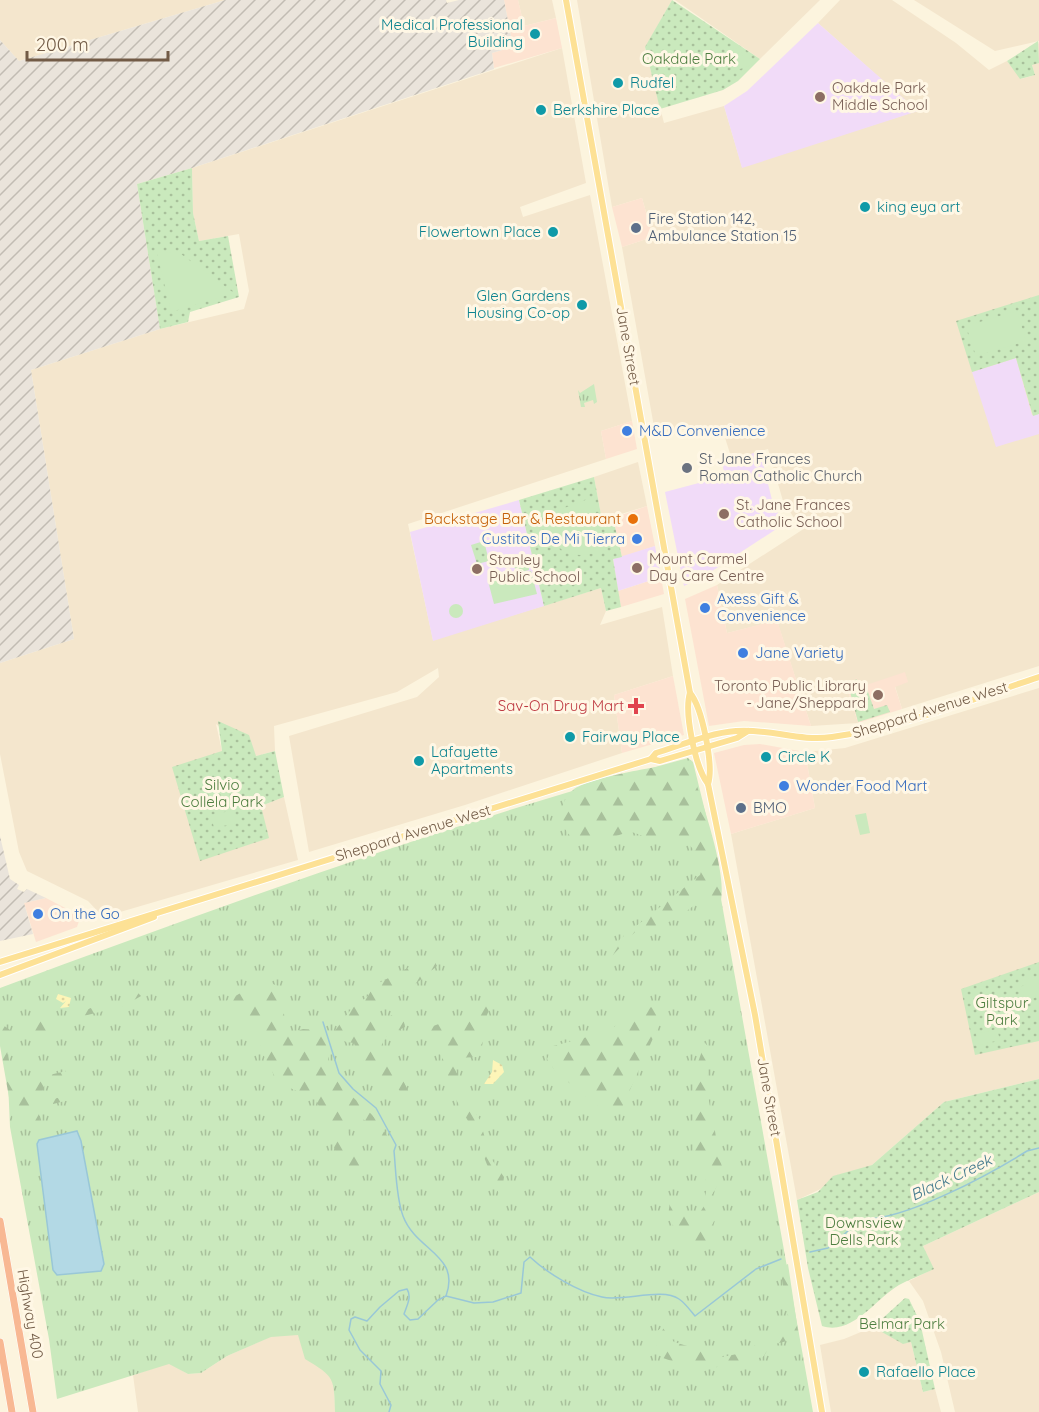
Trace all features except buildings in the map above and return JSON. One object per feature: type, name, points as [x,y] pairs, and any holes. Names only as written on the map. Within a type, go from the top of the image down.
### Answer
[{"type":"highway","name":"Highway 400","points":[[0,1221],[33,1412]]},
{"type":"highway","points":[[0,1342],[12,1412]]},
{"type":"main road","name":"Jane Street","points":[[566,0],[690,693],[687,703],[695,750],[701,775],[708,784],[755,1015],[822,1412]]},
{"type":"main road","name":"Sheppard Avenue West","points":[[651,759],[656,753],[735,731],[808,738],[854,734],[1039,677]]},
{"type":"main road","name":"Jane Street","points":[[690,693],[697,701],[711,774],[708,784]]},
{"type":"main road","name":"Sheppard Avenue West","points":[[0,962],[651,759],[660,761],[737,738],[748,731]]},
{"type":"main road","name":"Sheppard Avenue West","points":[[0,975],[176,908]]},
{"type":"shaded area","points":[[0,0],[225,0],[19,61],[0,40]]},
{"type":"shaded area","points":[[225,0],[446,0],[447,3],[459,0],[504,0],[513,47],[492,53],[494,69],[137,184],[160,329],[31,370],[74,639],[0,663],[0,40],[19,61]]},
{"type":"shaded area","points":[[504,0],[518,0],[524,26],[556,18],[562,48],[494,68],[492,53],[513,47]]},
{"type":"shaded area","points":[[518,0],[552,0],[556,18],[524,26]]},
{"type":"shaded area","points":[[577,0],[672,0],[645,48],[664,123],[724,106],[742,167],[917,111],[818,23],[840,0],[892,0],[956,43],[989,70],[1007,61],[1021,79],[1035,75],[1032,65],[1039,41],[1039,666],[902,709],[895,686],[866,685],[847,688],[858,723],[811,726],[777,621],[727,633],[717,585],[802,530],[783,501],[768,449],[732,460],[722,428],[690,432],[678,428],[656,438],[622,247],[653,237],[642,198],[612,207]]},
{"type":"shaded area","points":[[675,0],[820,0],[760,59]]},
{"type":"shaded area","points":[[914,0],[1039,0],[1039,41],[995,51]]},
{"type":"shaded area","name":"Oakdale Park Middle School","points":[[818,23],[918,111],[742,168],[724,106],[747,91]]},
{"type":"shaded area","points":[[562,48],[586,183],[520,207],[523,217],[590,195],[632,421],[601,431],[606,459],[408,524],[433,640],[601,588],[606,611],[600,625],[662,607],[673,676],[614,695],[622,753],[465,805],[309,852],[289,736],[417,697],[439,677],[438,668],[397,692],[274,726],[275,751],[256,756],[216,724],[222,751],[261,806],[284,797],[298,860],[103,917],[88,901],[27,871],[19,852],[0,754],[0,663],[74,639],[31,370],[160,329],[244,309],[249,291],[239,234],[199,241],[193,213],[192,168]]},
{"type":"shaded area","points":[[642,198],[653,237],[622,247],[612,207]]},
{"type":"shaded area","points":[[1016,358],[1032,415],[1039,414],[1039,434],[996,447],[972,372]]},
{"type":"shaded area","points":[[632,421],[637,449],[606,459],[601,431]]},
{"type":"shaded area","name":"St. Jane Frances Catholic School","points":[[760,451],[773,504],[784,524],[703,577],[684,586],[665,492],[725,476],[722,463]]},
{"type":"shaded area","points":[[638,462],[647,506],[602,520],[594,477]]},
{"type":"shaded area","name":"Stanley Public School","points":[[519,500],[544,606],[433,641],[410,532]]},
{"type":"shaded area","points":[[647,506],[655,546],[622,557],[613,518]]},
{"type":"shaded area","name":"Mount Carmel Day Care Centre","points":[[655,546],[661,577],[618,591],[613,559]]},
{"type":"shaded area","points":[[661,577],[664,594],[621,607],[618,591]]},
{"type":"shaded area","points":[[717,585],[727,633],[777,620],[811,726],[744,721],[709,726],[685,599]]},
{"type":"shaded area","points":[[905,672],[908,682],[895,687],[902,709],[858,723],[847,688],[856,678],[866,685]]},
{"type":"shaded area","points":[[673,676],[684,735],[622,753],[614,695]]},
{"type":"shaded area","points":[[1039,688],[1039,1079],[944,1102],[872,1165],[797,1200],[731,834],[815,808],[805,752],[845,748]]},
{"type":"shaded area","points":[[760,744],[805,752],[815,808],[731,834],[714,753],[744,745]]},
{"type":"shaded area","points":[[0,836],[10,879],[19,885],[17,889],[24,892],[27,889],[46,898],[24,903],[33,934],[0,941]]},
{"type":"shaded area","points":[[46,898],[73,912],[79,921],[77,927],[36,942],[24,903]]},
{"type":"shaded area","points":[[1039,1192],[1039,1412],[955,1412],[941,1352],[923,1301],[909,1281],[933,1269],[923,1246]]},
{"type":"shaded area","points":[[295,1326],[334,1376],[335,1412],[138,1412],[133,1375],[169,1363],[188,1374],[201,1373],[227,1356]]},
{"type":"shaded area","points":[[873,1327],[903,1343],[911,1342],[923,1392],[935,1389],[941,1412],[831,1412],[820,1345],[844,1339]]},
{"type":"green space","name":"Oakdale Park","points":[[672,0],[760,59],[738,81],[723,90],[660,109],[645,47]]},
{"type":"green space","points":[[1038,41],[1039,63],[1032,65],[1035,75],[1020,79],[1007,61]]},
{"type":"green space","points":[[740,47],[744,59],[749,57],[752,65],[734,71],[727,51]]},
{"type":"green space","points":[[192,168],[193,213],[199,241],[228,236],[239,297],[190,312],[188,322],[160,329],[137,184]]},
{"type":"green space","points":[[157,253],[181,254],[234,293],[171,312]]},
{"type":"green space","points":[[1039,295],[1039,414],[1033,416],[1016,358],[972,372],[956,321]]},
{"type":"green space","points":[[1017,311],[1026,341],[976,356],[966,326]]},
{"type":"green space","points":[[594,384],[597,402],[594,404],[593,400],[584,403],[585,407],[581,407],[578,390],[580,393]]},
{"type":"green space","points":[[594,477],[602,520],[613,518],[622,557],[613,559],[621,607],[606,611],[601,588],[544,606],[519,500]]},
{"type":"green space","points":[[588,499],[593,503],[607,550],[583,555],[565,552],[552,539],[543,516]]},
{"type":"green space","points":[[484,541],[489,561],[477,564],[471,545]]},
{"type":"green space","points":[[528,555],[529,570],[517,573],[512,562]]},
{"type":"green space","points":[[531,571],[537,594],[494,604],[488,581]]},
{"type":"green space","points":[[456,604],[461,606],[463,611],[461,616],[456,618],[451,616],[449,611],[451,606]]},
{"type":"green space","points":[[856,679],[866,686],[874,709],[887,705],[890,712],[858,722],[849,688]]},
{"type":"green space","name":"Silvio Collela Park","points":[[218,721],[249,735],[256,756],[275,751],[284,797],[261,806],[269,838],[200,861],[172,767],[222,751]]},
{"type":"green space","points":[[688,758],[693,762],[706,815],[813,1412],[335,1412],[331,1380],[322,1370],[305,1359],[298,1335],[271,1337],[227,1356],[201,1373],[188,1374],[169,1364],[57,1399],[49,1339],[10,1127],[7,1059],[0,1019],[0,988],[341,865],[514,809]]},
{"type":"green space","points":[[689,762],[717,856],[721,875],[720,905],[701,900],[675,920],[635,932],[609,959],[620,939],[700,875],[704,862],[685,840],[676,836],[644,836],[628,832],[598,842],[577,841],[570,836],[564,826],[562,810],[564,803],[573,790],[581,785],[628,772]]},
{"type":"green space","points":[[234,810],[237,823],[214,828],[211,815]]},
{"type":"green space","points":[[866,813],[870,833],[860,835],[855,815]]},
{"type":"green space","points":[[427,958],[434,960],[437,966],[407,991],[386,996],[386,1002],[367,1013],[370,1020],[380,1022],[402,1009],[405,1027],[387,1036],[381,1054],[404,1081],[410,1095],[405,1095],[368,1066],[354,1043],[346,1042],[334,1032],[352,1008],[368,996],[373,986]]},
{"type":"green space","name":"Giltspur Park","points":[[1039,962],[1039,1041],[975,1055],[961,989]]},
{"type":"green space","points":[[1033,977],[1039,980],[1035,998],[1024,998],[1020,987],[1027,984],[1026,980]]},
{"type":"green space","points":[[273,984],[280,987],[285,1022],[290,1033],[303,1029],[333,1031],[328,1058],[334,1076],[373,1116],[389,1139],[388,1150],[378,1149],[367,1122],[346,1108],[345,1124],[361,1170],[359,1177],[351,1178],[343,1171],[316,1099],[278,1083],[261,1050],[259,1034],[221,1004],[246,990]]},
{"type":"green space","points":[[137,992],[141,996],[124,1006],[63,1021],[46,1042],[37,1048],[20,1022],[75,1015],[102,1003],[123,1003]]},
{"type":"green space","points":[[496,993],[487,1015],[481,1053],[477,1057],[457,1058],[455,1065],[461,1091],[480,1120],[490,1157],[504,1177],[501,1199],[473,1130],[453,1094],[444,1061],[425,1029],[477,1010]]},
{"type":"green space","points":[[0,1001],[3,1025],[10,1030],[10,1041],[6,1047],[14,1083],[71,1070],[73,1078],[63,1082],[69,1100],[53,1104],[53,1099],[62,1097],[57,1083],[44,1086],[38,1107],[40,1121],[14,1126],[0,1046]]},
{"type":"green space","points":[[656,1007],[663,1016],[620,1112],[600,1108],[556,1072],[547,1059],[553,1046],[610,1031],[633,1008]]},
{"type":"green space","points":[[997,1029],[1000,1040],[979,1045],[976,1034]]},
{"type":"green space","points":[[705,1043],[712,1051],[707,1088],[724,1172],[711,1197],[715,1217],[707,1248],[702,1249],[684,1239],[668,1217],[670,1201],[683,1216],[699,1214],[704,1206],[707,1184],[704,1174],[694,1163],[694,1073]]},
{"type":"green space","name":"Downsview Dells Park","points":[[1039,1079],[1039,1192],[923,1246],[934,1269],[899,1285],[854,1321],[833,1328],[822,1326],[808,1268],[797,1200],[818,1192],[833,1176],[872,1165],[944,1102]]},
{"type":"green space","points":[[788,1264],[799,1338],[771,1345],[763,1357],[708,1369],[695,1369],[663,1358],[658,1351],[654,1334],[662,1327],[674,1342],[704,1351],[717,1358],[737,1354],[790,1329],[780,1267]]},
{"type":"green space","name":"Belmar Park","points":[[905,1298],[909,1299],[920,1322],[935,1389],[923,1392],[911,1342],[903,1344],[873,1327]]},
{"type":"sand","points":[[58,994],[71,998],[69,1007],[60,1008],[66,1001],[63,1003],[56,999]]},
{"type":"sand","points":[[493,1060],[502,1065],[504,1072],[493,1084],[484,1084],[492,1072]]},
{"type":"water","points":[[77,1131],[81,1141],[104,1264],[101,1271],[57,1275],[53,1270],[37,1144],[39,1140]]},
{"type":"waterway","points":[[323,1022],[339,1073],[353,1089],[376,1108],[396,1145],[394,1151],[397,1184],[403,1216],[409,1228],[435,1254],[447,1271],[449,1282],[446,1296]]},
{"type":"waterway","name":"Black Creek","points":[[810,1252],[828,1248],[862,1219],[880,1218],[923,1204],[992,1172],[1027,1151],[1039,1148]]},
{"type":"waterway","name":"Black Creek","points":[[389,1412],[391,1405],[380,1384],[381,1371],[360,1350],[349,1330],[351,1319],[355,1317],[367,1321],[399,1291],[407,1289],[409,1295],[404,1314],[410,1320],[418,1319],[438,1300],[446,1296],[474,1303],[493,1302],[521,1293],[524,1262],[530,1257],[563,1281],[593,1295],[620,1298],[663,1294],[681,1301],[695,1316],[756,1269],[781,1259]]},
{"type":"place","name":"Medical Professional Building","points":[[535,34]]},
{"type":"place","name":"Rudfel","points":[[618,83]]},
{"type":"place","name":"Oakdale Park Middle School","points":[[820,97]]},
{"type":"place","name":"Berkshire Place","points":[[541,110]]},
{"type":"place","name":"king eya art","points":[[865,207]]},
{"type":"place","name":"Fire Station 142, Ambulance Station 15","points":[[636,228]]},
{"type":"place","name":"Flowertown Place","points":[[553,232]]},
{"type":"place","name":"Glen Gardens Housing Co-op","points":[[582,305]]},
{"type":"place","name":"M&D Convenience","points":[[627,431]]},
{"type":"place","name":"St Jane Frances Roman Catholic Church","points":[[687,468]]},
{"type":"place","name":"St. Jane Frances Catholic School","points":[[724,514]]},
{"type":"place","name":"Backstage Bar & Restaurant","points":[[633,519]]},
{"type":"place","name":"Custitos De Mi Tierra","points":[[637,539]]},
{"type":"place","name":"Mount Carmel Day Care Centre","points":[[637,568]]},
{"type":"place","name":"Stanley Public School","points":[[477,569]]},
{"type":"place","name":"Axess Gift & Convenience","points":[[705,608]]},
{"type":"place","name":"Jane Variety","points":[[743,653]]},
{"type":"place","name":"Toronto Public Library - Jane/Sheppard","points":[[878,695]]},
{"type":"place","name":"Sav-On Drug Mart","points":[[636,706]]},
{"type":"place","name":"Fairway Place","points":[[570,737]]},
{"type":"place","name":"Circle K","points":[[766,757]]},
{"type":"place","name":"Lafayette Apartments","points":[[419,761]]},
{"type":"place","name":"Wonder Food Mart","points":[[784,786]]},
{"type":"place","name":"BMO","points":[[741,808]]},
{"type":"place","name":"On the Go","points":[[38,914]]},
{"type":"place","name":"Rafaello Place","points":[[864,1372]]}]
